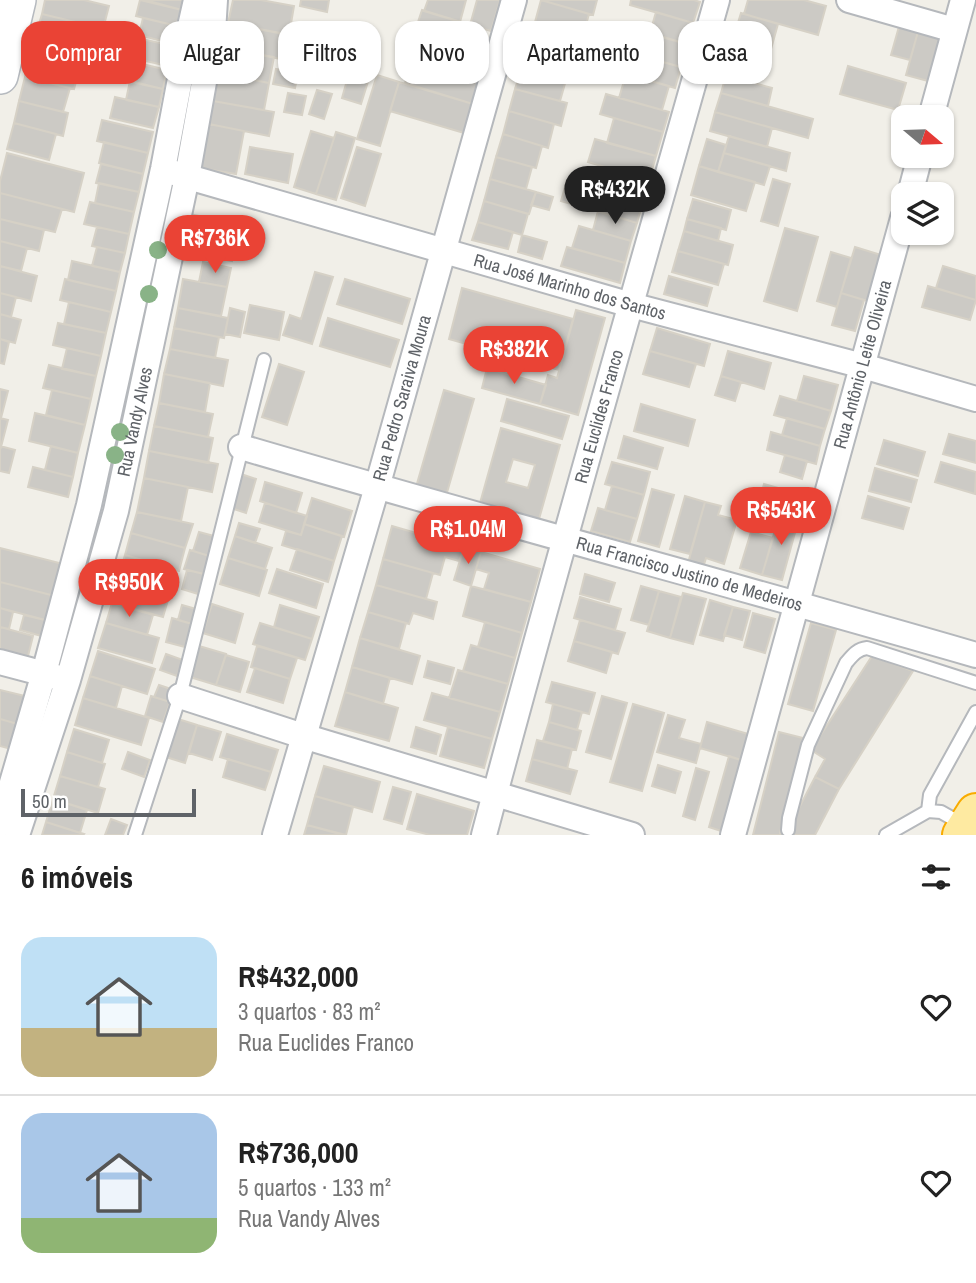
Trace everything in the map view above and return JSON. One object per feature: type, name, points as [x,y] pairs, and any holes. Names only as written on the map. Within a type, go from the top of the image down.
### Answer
[{"type":"main road","points":[[0,76],[18,0]]},
{"type":"street","name":"Rua Vandy Alves","points":[[0,824],[89,505],[163,169],[196,0]]},
{"type":"street","name":"Rua Vandy Alves","points":[[17,835],[68,680],[116,512],[187,177],[214,32],[215,0]]},
{"type":"street","name":"Rua Pedro Saraiva Moura","points":[[275,835],[377,487],[514,0]]},
{"type":"street","name":"Rua Euclides Franco","points":[[484,835],[563,540],[717,0]]},
{"type":"street","points":[[849,0],[954,30]]},
{"type":"street","points":[[933,105],[963,0]]},
{"type":"street","name":"Rua José Marinho dos Santos","points":[[163,169],[631,305],[863,366],[976,399]]},
{"type":"street","name":"Rua Antônio Leite Oliveira","points":[[733,835],[896,245]]},
{"type":"street","name":"Rua Francisco Justino de Medeiros","points":[[241,447],[976,655]]},
{"type":"street","points":[[89,505],[116,512]]},
{"type":"street","points":[[0,662],[68,680]]},
{"type":"street","points":[[180,696],[632,835]]},
{"type":"lane","points":[[135,835],[180,696],[264,360]]},
{"type":"lane","points":[[788,830],[808,745],[846,663],[854,654],[867,648],[976,683]]},
{"type":"lane","points":[[928,811],[930,795],[976,712]]},
{"type":"lane","points":[[887,835],[928,811],[941,812],[969,825]]},
{"type":"building","points":[[45,0],[84,0],[109,6],[105,21],[70,21],[42,14]]},
{"type":"building","points":[[140,0],[182,10],[179,21],[160,22],[136,16]]},
{"type":"building","points":[[145,0],[184,0],[182,10]]},
{"type":"building","points":[[233,0],[261,0],[294,6],[291,21],[278,21],[278,33],[264,30],[264,21],[228,21]]},
{"type":"building","points":[[301,0],[329,0],[327,12],[300,6]]},
{"type":"building","points":[[428,0],[466,0],[460,21],[424,11]]},
{"type":"building","points":[[477,0],[500,0],[491,31],[489,21],[471,21]]},
{"type":"building","points":[[541,0],[589,14],[587,21],[535,21]]},
{"type":"building","points":[[541,0],[597,0],[593,15]]},
{"type":"building","points":[[631,0],[700,2],[694,21],[630,5]]},
{"type":"building","points":[[748,0],[804,0],[826,6],[818,35],[744,14]]},
{"type":"building","points":[[422,10],[458,21],[418,21]]},
{"type":"building","points":[[656,12],[686,21],[678,21],[678,41],[664,37],[664,21],[653,21]]},
{"type":"building","points":[[741,13],[768,21],[739,21]]},
{"type":"building","points":[[42,14],[71,21],[40,21]]},
{"type":"building","points":[[143,18],[160,22],[160,41],[146,37],[146,21],[142,21]]},
{"type":"building","points":[[772,22],[778,24],[772,45]]},
{"type":"building","points":[[900,23],[919,28],[910,60],[891,55]]},
{"type":"building","points":[[919,28],[941,34],[928,81],[906,75]]},
{"type":"building","points":[[264,30],[278,32],[278,58],[264,56]]},
{"type":"building","points":[[664,38],[678,42],[678,66],[664,62]]},
{"type":"building","points":[[146,40],[160,43],[160,64],[146,61]]},
{"type":"building","points":[[264,55],[274,57],[269,83],[264,82]]},
{"type":"building","points":[[664,62],[678,66],[675,88],[661,84],[664,84]]},
{"type":"building","points":[[146,65],[160,68],[160,84],[164,84],[163,89],[140,84],[146,84]]},
{"type":"building","points":[[848,66],[906,83],[899,105],[891,105],[891,108],[840,94]]},
{"type":"building","points":[[276,69],[278,84],[296,84],[295,88],[273,84]]},
{"type":"building","points":[[381,76],[395,81],[395,84],[398,84],[380,146],[357,139],[374,84],[381,84]]},
{"type":"building","points":[[269,83],[264,110],[213,101],[217,84]]},
{"type":"building","points":[[23,84],[54,84],[70,88],[63,112],[19,101]]},
{"type":"building","points":[[54,84],[75,84],[74,89]]},
{"type":"building","points":[[129,84],[163,89],[159,107],[126,100]]},
{"type":"building","points":[[346,84],[367,84],[361,104],[342,98]]},
{"type":"building","points":[[398,84],[473,104],[464,133],[390,111]]},
{"type":"building","points":[[408,84],[479,84],[473,104]]},
{"type":"building","points":[[517,84],[565,84],[560,101],[515,89]]},
{"type":"building","points":[[623,84],[669,86],[662,110],[619,98]]},
{"type":"building","points":[[724,84],[758,84],[772,88],[768,106],[721,93]]},
{"type":"building","points":[[515,89],[567,103],[561,126],[509,111]]},
{"type":"building","points":[[317,90],[332,94],[324,119],[309,114]]},
{"type":"building","points":[[288,93],[306,96],[302,115],[284,112]]},
{"type":"building","points":[[721,93],[813,119],[808,138],[715,112]]},
{"type":"building","points":[[606,94],[669,112],[663,132],[600,114]]},
{"type":"building","points":[[115,97],[159,107],[153,128],[110,118]]},
{"type":"building","points":[[19,101],[68,113],[63,136],[14,123]]},
{"type":"building","points":[[213,101],[274,112],[269,136],[209,124]]},
{"type":"building","points":[[509,111],[554,124],[548,148],[503,134]]},
{"type":"building","points":[[715,112],[772,128],[767,147],[710,131]]},
{"type":"building","points":[[614,118],[663,132],[656,156],[607,143]]},
{"type":"building","points":[[102,120],[153,132],[148,153],[97,141]]},
{"type":"building","points":[[14,123],[56,134],[49,160],[7,149]]},
{"type":"building","points":[[209,124],[244,131],[236,174],[200,168]]},
{"type":"building","points":[[311,131],[334,138],[316,194],[294,187]]},
{"type":"building","points":[[336,132],[355,138],[336,200],[316,194]]},
{"type":"building","points":[[503,134],[542,146],[536,168],[496,157]]},
{"type":"building","points":[[729,136],[790,153],[786,171],[724,153]]},
{"type":"building","points":[[595,139],[656,156],[649,180],[588,162]]},
{"type":"building","points":[[707,139],[726,145],[718,172],[699,166]]},
{"type":"building","points":[[104,142],[148,153],[143,174],[99,163]]},
{"type":"building","points":[[250,147],[293,154],[288,183],[245,174]]},
{"type":"building","points":[[357,147],[381,154],[365,206],[341,198]]},
{"type":"building","points":[[7,153],[84,173],[74,212],[0,193]]},
{"type":"building","points":[[724,153],[770,166],[764,185],[718,172]]},
{"type":"building","points":[[496,157],[532,167],[526,189],[490,179]]},
{"type":"building","points":[[101,164],[143,174],[139,192],[96,183]]},
{"type":"building","points":[[699,166],[755,182],[746,211],[691,195]]},
{"type":"building","points":[[603,167],[649,180],[643,201],[597,187]]},
{"type":"building","points":[[490,179],[536,192],[529,214],[484,201]]},
{"type":"building","points":[[773,179],[790,184],[778,226],[761,221]]},
{"type":"building","points":[[567,180],[581,184],[575,205],[561,201]]},
{"type":"building","points":[[99,183],[139,192],[134,212],[95,203]]},
{"type":"building","points":[[589,185],[643,201],[637,223],[583,207]]},
{"type":"building","points":[[536,192],[553,197],[549,210],[531,205]]},
{"type":"building","points":[[0,193],[62,209],[55,232],[0,219]]},
{"type":"building","points":[[693,199],[731,210],[726,230],[687,219]]},
{"type":"building","points":[[484,201],[528,214],[522,235],[478,222]]},
{"type":"building","points":[[90,202],[134,212],[129,234],[84,224]]},
{"type":"building","points":[[598,211],[637,223],[631,241],[593,230]]},
{"type":"building","points":[[194,215],[239,224],[232,261],[187,252]]},
{"type":"building","points":[[0,219],[44,230],[39,251],[0,241]]},
{"type":"building","points":[[687,219],[721,228],[718,241],[684,231]]},
{"type":"building","points":[[478,222],[513,232],[508,249],[472,240]]},
{"type":"building","points":[[579,226],[631,241],[625,263],[572,248]]},
{"type":"building","points":[[97,227],[129,234],[125,253],[92,246]]},
{"type":"building","points":[[785,228],[818,237],[797,311],[764,301]]},
{"type":"building","points":[[684,231],[733,245],[728,265],[678,251]]},
{"type":"building","points":[[522,235],[547,242],[542,259],[518,252]]},
{"type":"building","points":[[0,241],[27,248],[21,271],[0,266]]},
{"type":"building","points":[[97,247],[125,253],[120,272],[92,266]]},
{"type":"building","points":[[567,247],[625,263],[620,283],[561,266]]},
{"type":"building","points":[[855,247],[884,256],[871,302],[841,293]]},
{"type":"building","points":[[678,251],[724,264],[718,285],[672,272]]},
{"type":"building","points":[[831,252],[851,258],[837,307],[817,301]]},
{"type":"building","points":[[72,261],[120,272],[116,291],[68,280]]},
{"type":"building","points":[[203,262],[231,268],[227,287],[199,282]]},
{"type":"building","points":[[0,266],[37,276],[31,301],[0,293]]},
{"type":"building","points":[[943,266],[976,276],[976,300],[936,288]]},
{"type":"building","points":[[315,272],[333,277],[312,344],[283,335],[290,315],[301,319]]},
{"type":"building","points":[[669,276],[712,288],[707,306],[664,294]]},
{"type":"building","points":[[65,279],[116,291],[111,312],[60,300]]},
{"type":"building","points":[[183,279],[227,287],[221,316],[178,308]]},
{"type":"building","points":[[345,279],[410,299],[402,324],[337,304]]},
{"type":"building","points":[[928,286],[976,300],[970,320],[922,307]]},
{"type":"building","points":[[462,288],[573,319],[559,370],[449,339]]},
{"type":"building","points":[[0,293],[16,297],[11,317],[0,314]]},
{"type":"building","points":[[841,293],[864,300],[855,331],[832,325]]},
{"type":"building","points":[[69,302],[111,312],[106,333],[64,324]]},
{"type":"building","points":[[250,305],[284,312],[279,340],[244,333]]},
{"type":"building","points":[[178,308],[228,318],[224,338],[174,328]]},
{"type":"building","points":[[230,308],[245,312],[240,337],[225,334]]},
{"type":"building","points":[[576,310],[605,318],[578,415],[540,404],[548,375],[557,378]]},
{"type":"building","points":[[0,314],[21,320],[15,343],[0,339]]},
{"type":"building","points":[[328,318],[399,340],[390,367],[320,346]]},
{"type":"building","points":[[58,323],[106,333],[101,356],[53,345]]},
{"type":"building","points":[[174,328],[219,337],[215,358],[170,349]]},
{"type":"building","points":[[657,328],[710,344],[704,366],[650,351]]},
{"type":"building","points":[[0,339],[9,342],[4,364],[0,363]]},
{"type":"building","points":[[67,348],[101,356],[96,376],[62,369]]},
{"type":"building","points":[[170,349],[228,360],[223,386],[164,374]]},
{"type":"building","points":[[650,351],[696,364],[689,387],[643,374]]},
{"type":"building","points":[[728,351],[771,363],[764,389],[721,376]]},
{"type":"building","points":[[279,364],[304,372],[287,425],[262,417]]},
{"type":"building","points":[[49,365],[96,376],[91,399],[43,388]]},
{"type":"building","points":[[487,368],[546,385],[540,404],[482,388]]},
{"type":"building","points":[[164,374],[210,383],[205,412],[159,403]]},
{"type":"building","points":[[721,376],[741,382],[735,401],[715,395]]},
{"type":"building","points":[[804,376],[838,385],[831,411],[797,401]]},
{"type":"building","points":[[0,389],[8,391],[1,418],[0,418]]},
{"type":"building","points":[[52,390],[91,399],[85,425],[46,415]]},
{"type":"building","points":[[444,390],[474,399],[446,496],[416,487]]},
{"type":"building","points":[[780,396],[831,411],[825,429],[774,415]]},
{"type":"building","points":[[507,399],[569,416],[562,439],[501,421]]},
{"type":"building","points":[[159,403],[213,414],[208,437],[154,426]]},
{"type":"building","points":[[641,404],[695,420],[688,446],[634,431]]},
{"type":"building","points":[[35,413],[85,425],[78,453],[29,441]]},
{"type":"building","points":[[0,418],[8,420],[1,447],[0,446]]},
{"type":"building","points":[[787,418],[825,429],[820,446],[782,435]]},
{"type":"building","points":[[154,426],[213,438],[208,463],[149,451]]},
{"type":"building","points":[[501,428],[560,445],[539,519],[480,503]],"holes":[[[513,459],[535,465],[528,488],[506,482]]]},
{"type":"building","points":[[771,432],[820,446],[816,464],[767,450]]},
{"type":"building","points":[[949,434],[976,441],[976,463],[943,454]]},
{"type":"building","points":[[624,436],[663,448],[657,469],[618,458]]},
{"type":"building","points":[[884,440],[925,452],[918,476],[877,464]]},
{"type":"building","points":[[0,446],[15,450],[9,473],[0,471]]},
{"type":"building","points":[[51,446],[78,453],[73,477],[45,470]]},
{"type":"building","points":[[149,451],[218,464],[212,492],[144,478]]},
{"type":"building","points":[[785,455],[807,461],[802,479],[780,472]]},
{"type":"building","points":[[612,462],[650,472],[644,495],[605,484]]},
{"type":"building","points":[[941,462],[976,472],[975,494],[935,482]]},
{"type":"building","points":[[33,467],[73,477],[68,497],[28,487]]},
{"type":"building","points":[[875,468],[917,480],[911,502],[869,491]]},
{"type":"building","points":[[241,474],[256,479],[246,513],[231,508]]},
{"type":"building","points":[[144,478],[188,487],[181,521],[137,512]]},
{"type":"building","points":[[265,482],[302,493],[296,513],[260,501]]},
{"type":"building","points":[[764,484],[806,496],[799,518],[758,506]]},
{"type":"building","points":[[612,486],[644,495],[637,519],[605,510]]},
{"type":"building","points":[[652,489],[674,495],[659,547],[638,541]]},
{"type":"building","points":[[685,496],[705,502],[690,554],[670,549]]},
{"type":"building","points":[[868,496],[909,508],[903,529],[862,518]]},
{"type":"building","points":[[312,498],[352,511],[344,537],[304,524]]},
{"type":"building","points":[[705,502],[721,506],[718,515],[737,520],[724,564],[706,558],[703,568],[688,563]]},
{"type":"building","points":[[265,503],[307,516],[301,535],[259,522]]},
{"type":"building","points":[[598,508],[637,519],[630,542],[591,531]]},
{"type":"building","points":[[137,512],[193,524],[185,548],[131,533]]},
{"type":"building","points":[[780,513],[799,518],[782,580],[762,575]]},
{"type":"building","points":[[239,523],[260,529],[255,543],[235,536]]},
{"type":"building","points":[[304,524],[342,536],[334,561],[282,545],[286,531],[301,535]]},
{"type":"building","points":[[392,526],[464,547],[459,561],[445,557],[440,575],[383,559]]},
{"type":"building","points":[[199,532],[214,536],[209,556],[193,551]]},
{"type":"building","points":[[751,532],[773,538],[762,575],[740,568]]},
{"type":"building","points":[[131,533],[185,548],[179,571],[125,555]]},
{"type":"building","points":[[235,536],[272,548],[265,569],[228,558]]},
{"type":"building","points":[[464,547],[481,552],[471,586],[454,580]]},
{"type":"building","points":[[0,548],[63,564],[55,596],[0,582]]},
{"type":"building","points":[[297,549],[334,561],[328,582],[290,570]]},
{"type":"building","points":[[190,550],[209,556],[204,574],[184,569]]},
{"type":"building","points":[[481,552],[540,569],[531,602],[484,589],[489,573],[476,569]]},
{"type":"building","points":[[125,555],[167,567],[160,590],[118,578]]},
{"type":"building","points":[[228,558],[267,570],[259,596],[220,584]]},
{"type":"building","points":[[383,559],[433,573],[426,599],[376,585]]},
{"type":"building","points":[[277,569],[323,584],[316,608],[269,593]]},
{"type":"building","points":[[187,570],[204,574],[198,594],[182,589]]},
{"type":"building","points":[[585,574],[615,583],[609,602],[580,594]]},
{"type":"building","points":[[118,578],[170,593],[163,617],[112,603]]},
{"type":"building","points":[[0,582],[55,596],[49,621],[0,608]]},
{"type":"building","points":[[376,585],[437,602],[433,619],[413,613],[409,624],[368,612]]},
{"type":"building","points":[[471,586],[531,602],[522,633],[463,616]]},
{"type":"building","points":[[641,586],[659,591],[649,625],[631,620]]},
{"type":"building","points":[[659,591],[681,597],[670,638],[647,631]]},
{"type":"building","points":[[683,593],[706,599],[693,644],[670,638]]},
{"type":"building","points":[[580,597],[621,609],[615,630],[574,618]]},
{"type":"building","points":[[710,600],[733,607],[723,641],[700,635]]},
{"type":"building","points":[[112,603],[153,615],[147,635],[106,623]]},
{"type":"building","points":[[212,604],[243,614],[235,643],[203,633]]},
{"type":"building","points":[[182,605],[196,609],[192,624],[178,620]]},
{"type":"building","points":[[280,605],[319,617],[312,639],[274,627]]},
{"type":"building","points":[[733,607],[750,611],[742,640],[724,635]]},
{"type":"building","points":[[0,608],[13,612],[9,629],[0,627]]},
{"type":"building","points":[[368,612],[406,623],[399,649],[360,638]]},
{"type":"building","points":[[753,613],[775,619],[765,653],[744,647]]},
{"type":"building","points":[[24,615],[49,621],[45,637],[20,630]]},
{"type":"building","points":[[172,618],[192,624],[185,647],[166,642]]},
{"type":"building","points":[[580,620],[625,633],[618,654],[574,641]]},
{"type":"building","points":[[485,622],[522,633],[515,658],[478,647]]},
{"type":"building","points":[[106,623],[159,638],[152,663],[98,648]]},
{"type":"building","points":[[260,623],[312,639],[305,660],[253,644]]},
{"type":"building","points":[[811,623],[836,630],[813,711],[788,704]]},
{"type":"building","points":[[0,627],[33,636],[28,656],[0,649]]},
{"type":"building","points":[[360,638],[420,656],[412,684],[352,667]]},
{"type":"building","points":[[574,641],[612,652],[606,673],[568,661]]},
{"type":"building","points":[[471,645],[515,658],[508,684],[463,671]]},
{"type":"building","points":[[199,646],[226,654],[216,685],[190,677]]},
{"type":"building","points":[[257,646],[297,658],[290,679],[251,667]]},
{"type":"building","points":[[98,651],[155,669],[147,694],[90,676]]},
{"type":"building","points":[[166,654],[183,660],[177,676],[160,670]]},
{"type":"building","points":[[226,655],[249,662],[240,692],[216,685]]},
{"type":"building","points":[[872,656],[913,671],[839,789],[815,777],[825,759],[811,750]]},
{"type":"building","points":[[428,661],[454,668],[450,684],[424,677]]},
{"type":"building","points":[[352,667],[390,678],[383,704],[345,692]]},
{"type":"building","points":[[255,668],[290,679],[283,703],[247,692]]},
{"type":"building","points":[[458,670],[508,684],[500,712],[449,698]]},
{"type":"building","points":[[90,676],[122,686],[116,708],[83,698]]},
{"type":"building","points":[[552,682],[595,693],[589,714],[546,702]]},
{"type":"building","points":[[159,685],[174,690],[170,702],[154,697]]},
{"type":"building","points":[[0,690],[29,697],[21,725],[0,719]]},
{"type":"building","points":[[345,692],[398,708],[389,741],[335,726]]},
{"type":"building","points":[[432,693],[500,712],[492,739],[424,720]]},
{"type":"building","points":[[151,696],[170,702],[163,722],[145,716]]},
{"type":"building","points":[[602,696],[627,703],[611,759],[586,752]]},
{"type":"building","points":[[83,698],[149,718],[141,745],[75,725]]},
{"type":"building","points":[[553,704],[582,712],[577,730],[549,722]]},
{"type":"building","points":[[633,704],[664,713],[642,791],[610,782]]},
{"type":"building","points":[[668,715],[685,720],[679,738],[701,744],[696,763],[657,752]]},
{"type":"building","points":[[0,719],[21,725],[15,750],[0,746]]},
{"type":"building","points":[[178,719],[197,725],[185,763],[166,757]]},
{"type":"building","points":[[549,722],[581,731],[576,750],[543,741]]},
{"type":"building","points":[[707,722],[748,734],[741,760],[700,748]]},
{"type":"building","points":[[197,725],[221,732],[212,760],[189,753]]},
{"type":"building","points":[[416,727],[441,735],[436,754],[411,747]]},
{"type":"building","points":[[448,727],[492,739],[484,768],[440,756]]},
{"type":"building","points":[[74,729],[109,740],[102,763],[67,752]]},
{"type":"building","points":[[779,732],[803,738],[780,833],[784,835],[753,835]]},
{"type":"building","points":[[227,734],[278,750],[271,772],[220,757]]},
{"type":"building","points":[[537,740],[572,749],[567,769],[532,759]]},
{"type":"building","points":[[67,752],[105,764],[98,787],[60,776]]},
{"type":"building","points":[[128,752],[150,760],[144,777],[122,769]]},
{"type":"building","points":[[729,756],[741,760],[721,831],[709,827]]},
{"type":"building","points":[[228,759],[271,772],[265,790],[223,777]]},
{"type":"building","points":[[532,759],[577,771],[570,794],[526,781]]},
{"type":"building","points":[[658,765],[681,772],[675,793],[652,786]]},
{"type":"building","points":[[324,766],[380,782],[372,812],[315,796]]},
{"type":"building","points":[[696,768],[709,772],[695,820],[683,816]]},
{"type":"building","points":[[60,776],[105,789],[98,813],[53,799]]},
{"type":"building","points":[[815,777],[839,789],[815,835],[785,835]]},
{"type":"building","points":[[393,787],[411,792],[402,824],[384,819]]},
{"type":"building","points":[[417,794],[474,811],[467,835],[430,835],[407,829]]},
{"type":"building","points":[[315,796],[353,807],[346,835],[307,825]]},
{"type":"building","points":[[53,799],[87,810],[80,833],[46,822]]},
{"type":"building","points":[[111,819],[127,825],[123,835],[105,835]]},
{"type":"building","points":[[46,822],[84,834],[42,835]]},
{"type":"building","points":[[307,825],[343,835],[304,835]]}]
